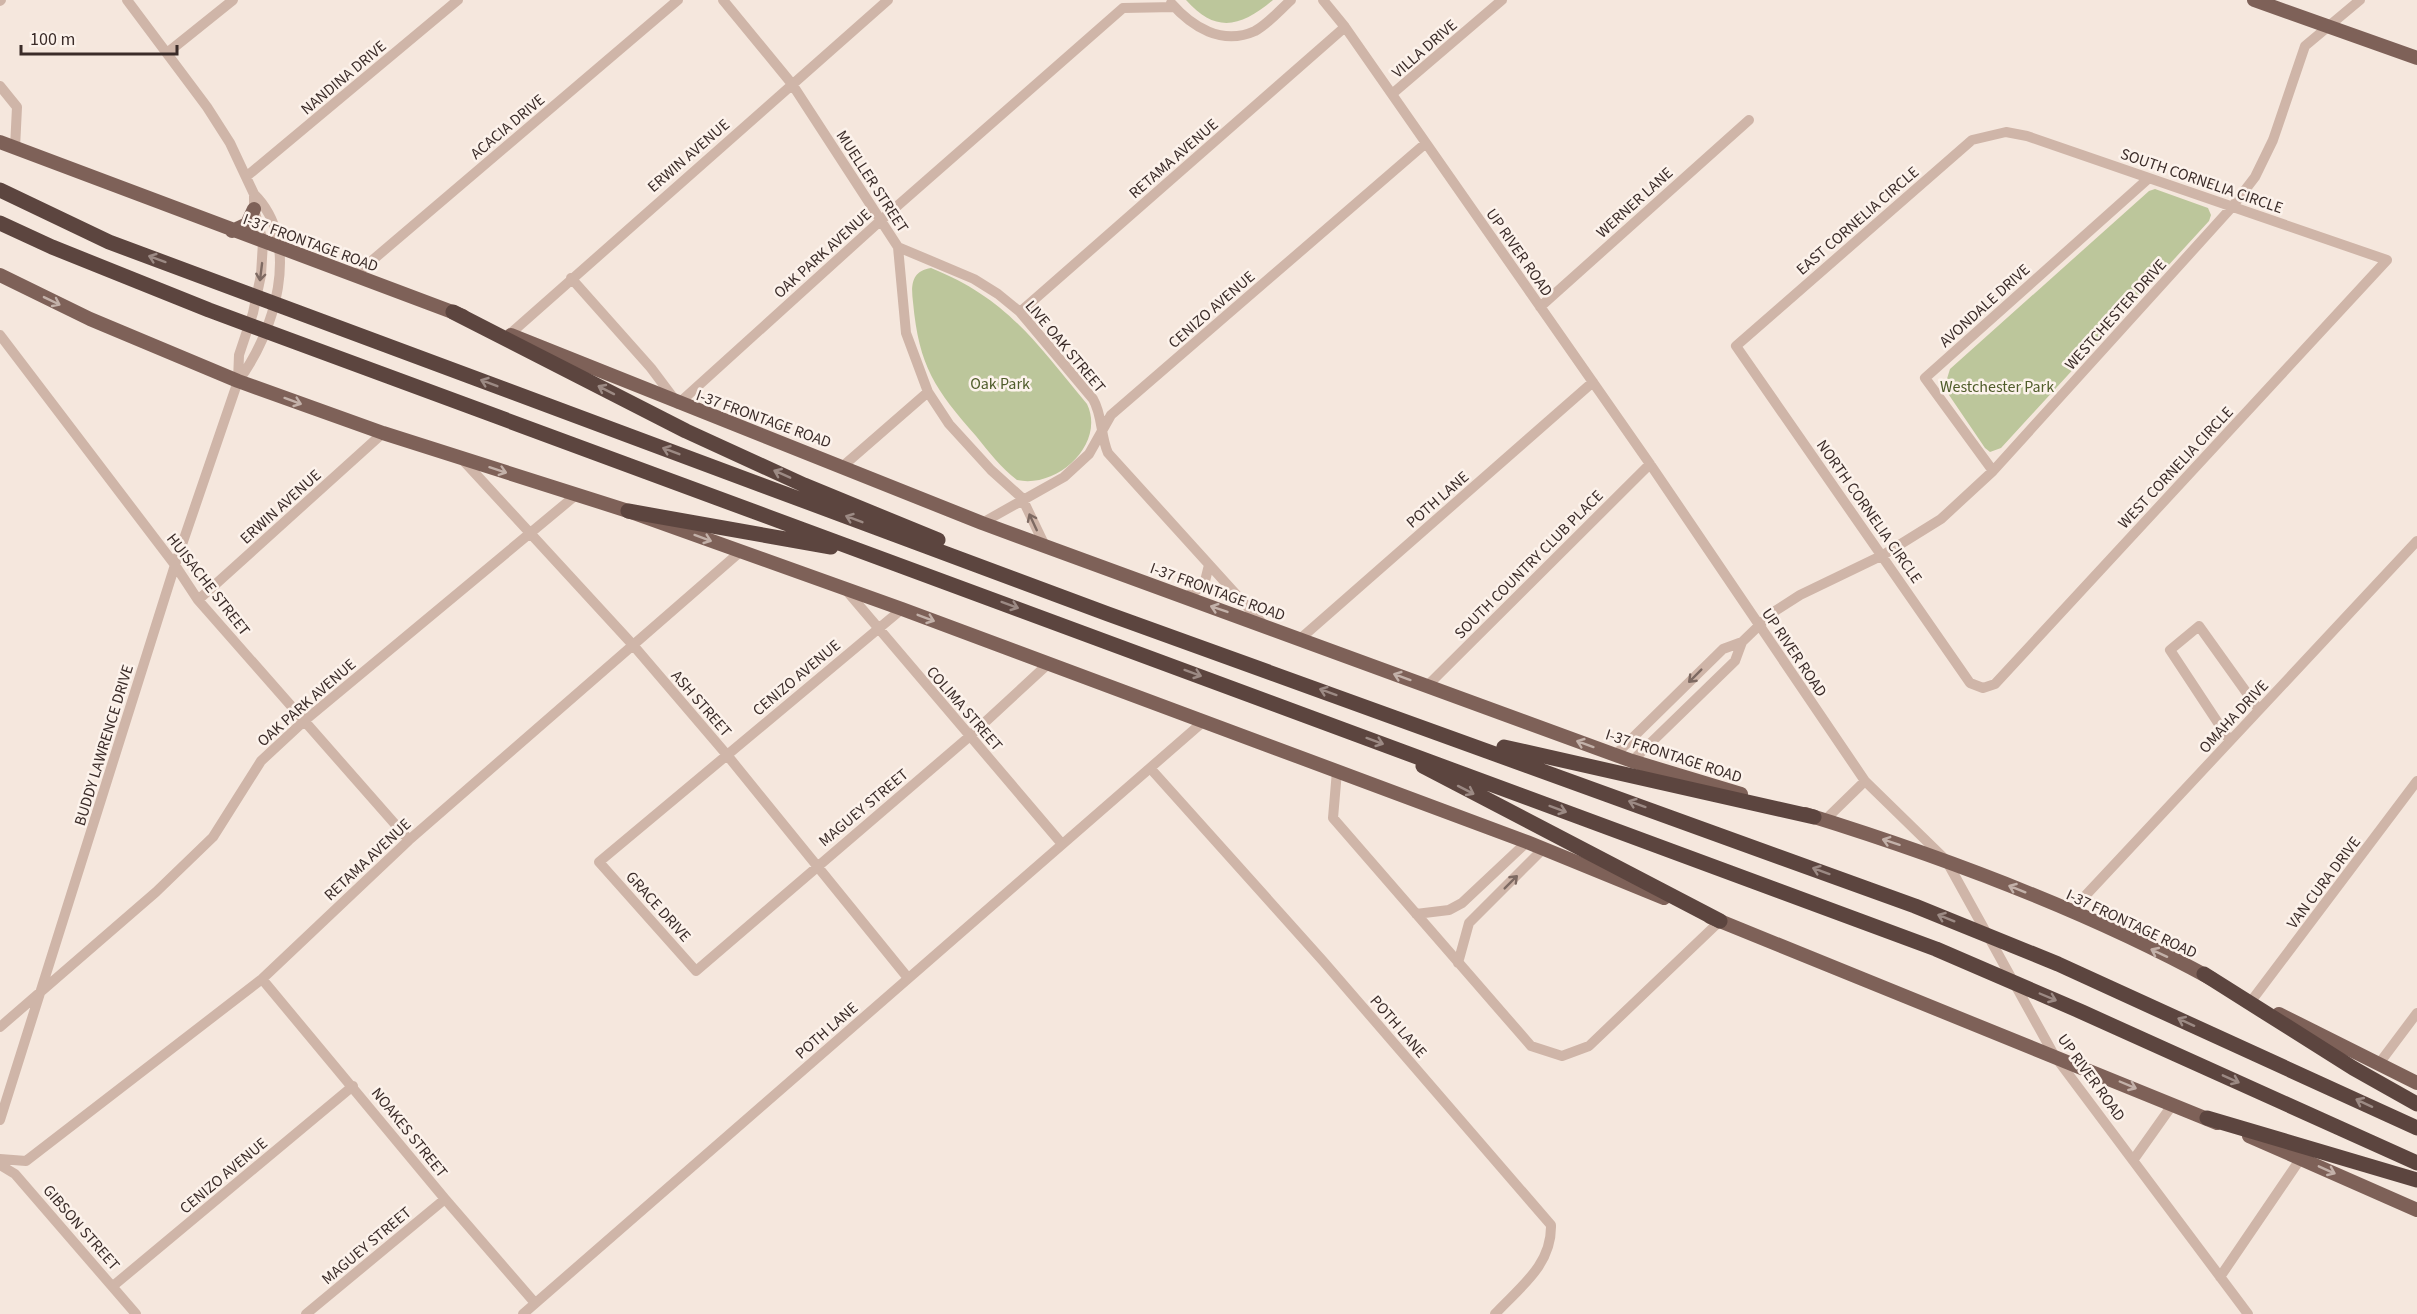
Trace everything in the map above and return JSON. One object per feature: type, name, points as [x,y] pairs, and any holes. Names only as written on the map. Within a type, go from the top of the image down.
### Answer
[{"type":"highway","points":[[0,190],[110,242],[1007,577],[1915,906],[2058,964],[2417,1128]]},
{"type":"highway","points":[[0,223],[52,247],[209,310],[873,554],[1936,950],[2082,1012],[2417,1163]]},
{"type":"highway","points":[[453,312],[686,431],[968,553],[1007,577]]},
{"type":"highway","points":[[628,511],[873,554]]},
{"type":"highway","points":[[1442,733],[1820,818]]},
{"type":"highway","points":[[1398,749],[1443,778],[1720,921]]},
{"type":"highway","points":[[2204,974],[2353,1068],[2417,1104]]},
{"type":"highway","points":[[2207,1118],[2417,1180]]},
{"type":"main road","points":[[2253,0],[2417,58]]},
{"type":"main road","name":"I-37 FRONTAGE ROAD","points":[[0,142],[510,334],[678,404],[843,465],[982,523],[1632,761],[1820,818],[1946,860],[2071,911],[2204,974],[2417,1083]]},
{"type":"main road","points":[[232,231],[247,224],[254,208]]},
{"type":"main road","points":[[0,275],[90,319],[238,381],[383,433],[628,511],[902,609],[1527,842],[2207,1118],[2417,1210]]},
{"type":"street","name":"BUDDY LAWRENCE DRIVE","points":[[0,1120],[175,566],[238,381],[239,355],[253,313],[261,275],[263,242],[254,208],[254,194],[247,176],[207,107],[127,0]]},
{"type":"street","points":[[167,53],[233,0]]},
{"type":"street","name":"NANDINA DRIVE","points":[[247,176],[458,0]]},
{"type":"street","name":"ACACIA DRIVE","points":[[355,275],[678,0]]},
{"type":"street","name":"MUELLER STREET","points":[[723,0],[792,84],[879,222],[898,247],[906,333],[928,392],[949,424],[991,470],[1022,498],[1045,546]]},
{"type":"street","name":"ERWIN AVENUE","points":[[510,334],[888,0]]},
{"type":"street","name":"OAK PARK AVENUE","points":[[678,404],[1124,4],[1172,4],[1196,27],[1214,35],[1237,36],[1256,30],[1292,0]]},
{"type":"street","name":"UP RIVER ROAD","points":[[1323,0],[1345,27],[1650,464],[1865,781],[1946,860],[2054,1055],[2248,1314]]},
{"type":"street","name":"VILLA DRIVE","points":[[1392,94],[1502,0]]},
{"type":"street","name":"WESTCHESTER DRIVE","points":[[1742,642],[1758,625],[1800,595],[1883,555],[1941,519],[1993,471],[2232,207],[2255,177],[2273,140],[2305,46],[2360,0]]},
{"type":"street","name":"RETAMA AVENUE","points":[[1020,312],[1345,27]]},
{"type":"street","points":[[0,86],[17,107],[15,148]]},
{"type":"street","name":"WERNER LANE","points":[[1540,307],[1749,120]]},
{"type":"street","name":"SOUTH CORNELIA CIRCLE","points":[[2006,132],[2027,136],[2387,260]]},
{"type":"street","name":"EAST CORNELIA CIRCLE","points":[[1736,346],[1972,140],[2006,132]]},
{"type":"street","name":"CENIZO AVENUE","points":[[982,523],[1022,498],[1064,477],[1089,454],[1111,415],[1426,143]]},
{"type":"street","name":"AVONDALE DRIVE","points":[[1993,471],[1925,378],[2150,178]]},
{"type":"street","name":"BUDDY LAWRENCE DRIVE","points":[[238,381],[253,361],[278,291],[281,274],[279,248],[266,206],[254,194]]},
{"type":"street","name":"LIVE OAK STREET","points":[[898,247],[974,279],[1020,312],[1093,399],[1100,411],[1108,453],[1263,624]]},
{"type":"street","name":"WEST CORNELIA CIRCLE","points":[[1983,688],[1995,684],[2387,260]]},
{"type":"street","points":[[571,278],[651,368],[678,404]]},
{"type":"street","name":"HUISACHE STREET","points":[[0,335],[175,566],[198,600],[409,840]]},
{"type":"street","name":"NORTH CORNELIA CIRCLE","points":[[1736,346],[1970,683],[1983,688]]},
{"type":"street","points":[[639,387],[645,382],[651,368]]},
{"type":"street","name":"POTH LANE","points":[[1300,639],[1593,382]]},
{"type":"street","points":[[843,465],[928,392]]},
{"type":"street","name":"ERWIN AVENUE","points":[[198,600],[383,433]]},
{"type":"street","name":"ASH STREET","points":[[461,458],[633,645],[818,865],[908,978]]},
{"type":"street","name":"SOUTH COUNTRY CLUB PLACE","points":[[1427,686],[1650,464]]},
{"type":"street","name":"OAK PARK AVENUE","points":[[0,1027],[156,892],[213,837],[261,761],[303,722],[576,495]]},
{"type":"street","name":"OMAHA DRIVE","points":[[2071,911],[2417,541]]},
{"type":"street","name":"RETAMA AVENUE","points":[[0,1159],[26,1161],[262,979],[409,840],[740,552]]},
{"type":"street","points":[[1186,597],[1204,585],[1209,565]]},
{"type":"street","name":"COLIMA STREET","points":[[846,590],[1062,844]]},
{"type":"street","name":"CENIZO AVENUE","points":[[600,862],[902,609]]},
{"type":"street","points":[[2230,741],[2170,650],[2199,626],[2259,710]]},
{"type":"street","points":[[1615,754],[1722,649],[1742,642]]},
{"type":"street","points":[[1632,761],[1735,661],[1742,642]]},
{"type":"street","name":"MAGUEY STREET","points":[[696,970],[970,736],[1048,664]]},
{"type":"street","name":"POTH LANE","points":[[523,1314],[1204,721]]},
{"type":"street","name":"POTH LANE","points":[[1150,768],[1323,961],[1551,1225],[1551,1235],[1544,1262],[1495,1314]]},
{"type":"street","points":[[1337,771],[1333,818],[1531,1046],[1562,1056],[1589,1046],[1720,921]]},
{"type":"street","points":[[1820,818],[1865,781]]},
{"type":"street","name":"VAN CURA DRIVE","points":[[2252,1000],[2417,781]]},
{"type":"street","points":[[1416,914],[1449,910],[1473,894],[1527,842]]},
{"type":"street","points":[[1458,963],[1465,931],[1485,906],[1543,849]]},
{"type":"street","name":"GRACE DRIVE","points":[[600,862],[696,970]]},
{"type":"street","points":[[1473,894],[1485,906]]},
{"type":"street","name":"NOAKES STREET","points":[[262,979],[445,1199],[535,1303]]},
{"type":"street","points":[[2378,1065],[2417,1013]]},
{"type":"street","name":"CENIZO AVENUE","points":[[113,1286],[353,1086]]},
{"type":"street","points":[[2134,1159],[2173,1104]]},
{"type":"street","points":[[2220,1277],[2301,1158]]},
{"type":"street","name":"GIBSON STREET","points":[[0,1165],[15,1174],[136,1314]]},
{"type":"street","name":"MAGUEY STREET","points":[[306,1314],[445,1199]]},
{"type":"green space","points":[[1186,0],[1273,0],[1250,16],[1229,23],[1208,18]]},
{"type":"green space","name":"Westchester Park","points":[[2155,189],[2208,208],[2211,215],[2209,221],[2001,448],[1990,452],[1949,395],[1946,382],[1950,369],[2149,191]]},
{"type":"green space","name":"Oak Park","points":[[931,268],[958,280],[1001,309],[1036,342],[1087,404],[1091,419],[1090,434],[1084,448],[1062,470],[1047,478],[1032,481],[1017,480],[995,460],[940,390],[925,361],[912,296],[916,276],[919,272]]}]
